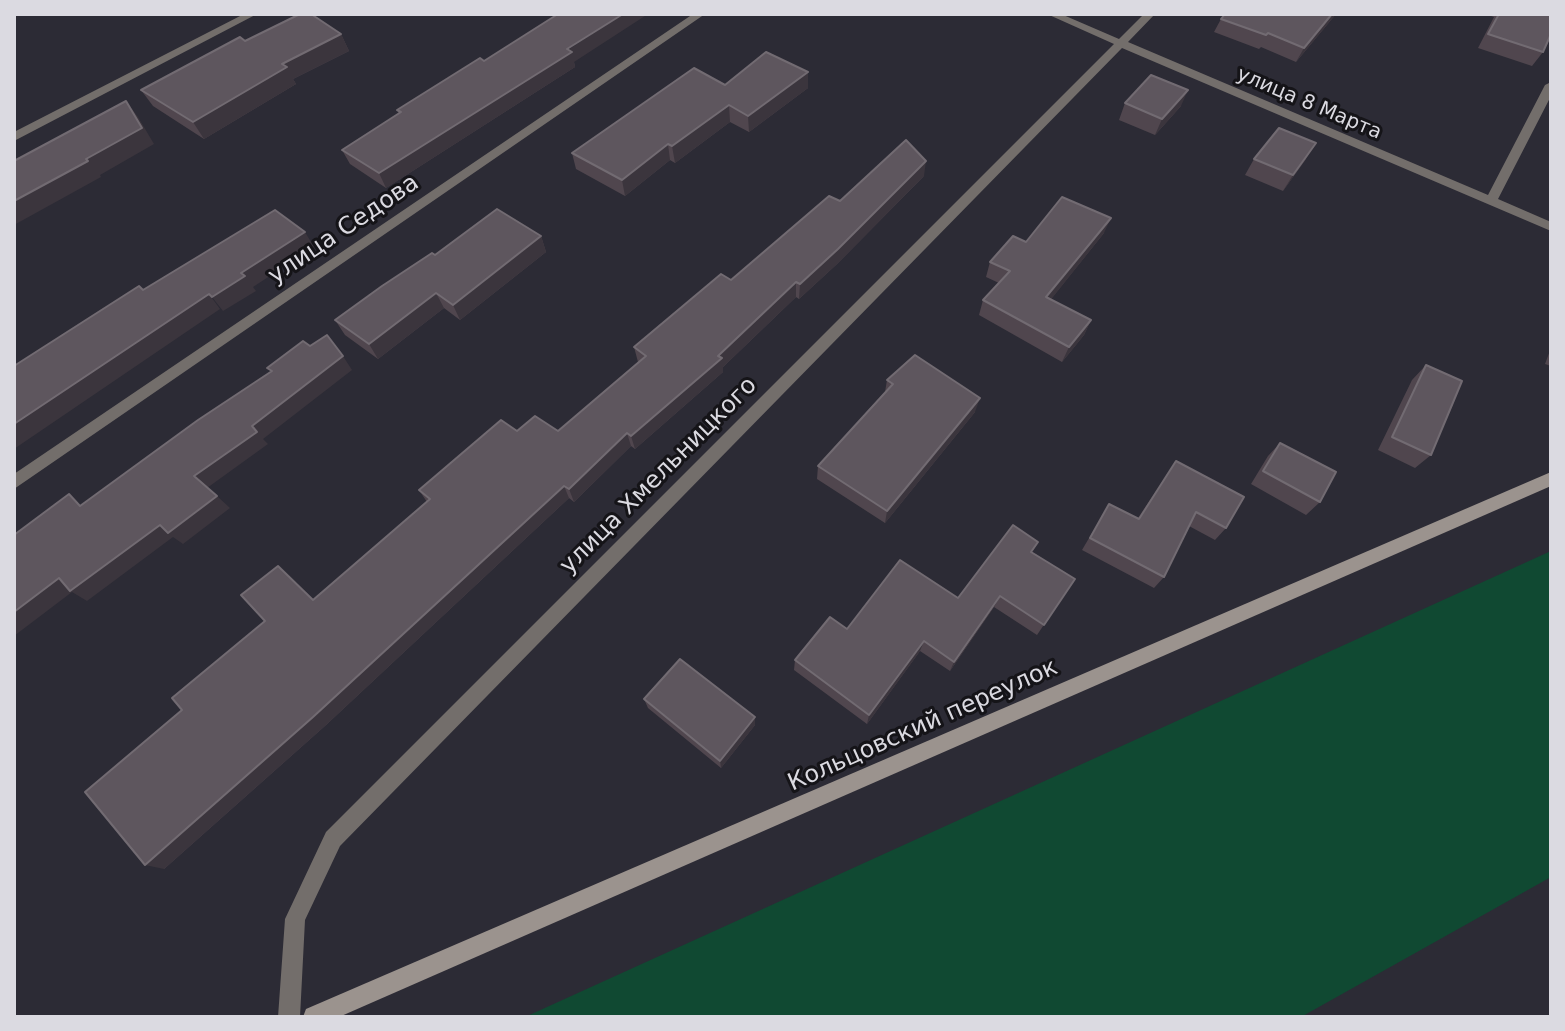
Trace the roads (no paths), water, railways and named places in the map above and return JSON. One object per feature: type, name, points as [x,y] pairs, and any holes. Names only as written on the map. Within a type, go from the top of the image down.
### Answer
[{"type":"street","points":[[14,137],[252,14]]},
{"type":"street","name":"улица Седова","points":[[14,482],[700,14]]},
{"type":"street","name":"улица 8 Марта","points":[[1052,14],[1551,227]]},
{"type":"street","name":"улица Хмельницкого","points":[[289,1017],[295,919],[333,839],[1150,14]]},
{"type":"street","points":[[1491,201],[1551,85]]},
{"type":"street","name":"Кольцовский переулок","points":[[314,1017],[1551,479]]}]
